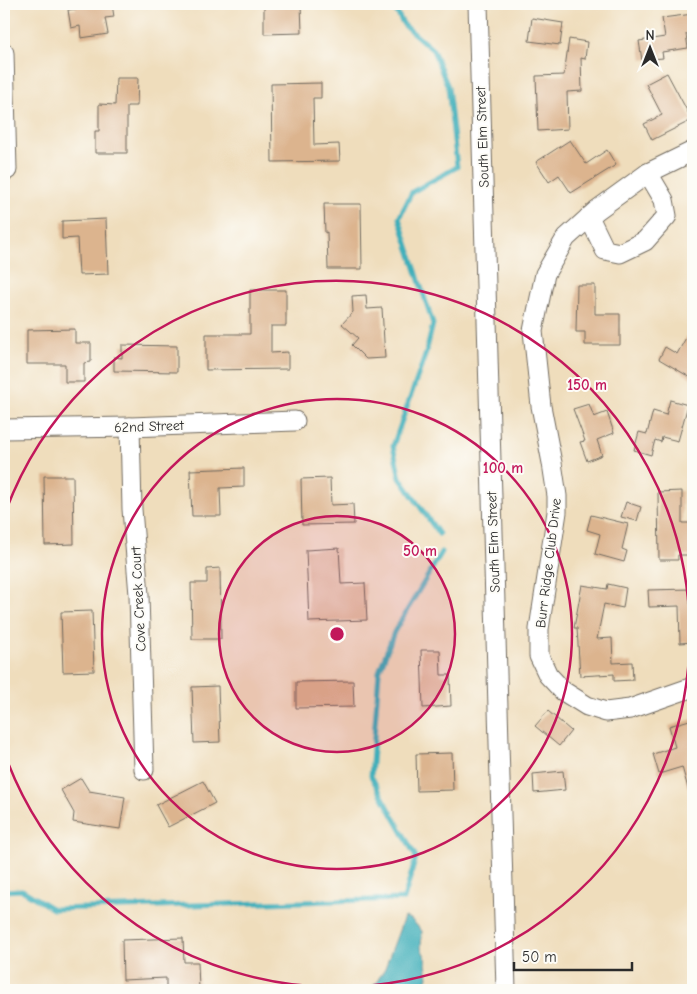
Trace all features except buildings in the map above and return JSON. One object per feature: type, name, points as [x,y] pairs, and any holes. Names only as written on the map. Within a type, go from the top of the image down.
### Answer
[{"type":"street","name":"South Elm Street","points":[[478,4],[506,990]]},
{"type":"street","points":[[4,53],[5,170]]},
{"type":"street","name":"Burr Ridge Club Drive","points":[[693,151],[648,173],[616,195],[566,238],[545,274],[532,331],[541,406],[557,496],[556,520],[539,628],[539,656],[548,675],[563,691],[587,706],[606,712],[630,709],[693,687]]},
{"type":"street","points":[[589,217],[605,250],[620,254],[646,241],[667,216],[664,200],[648,173]]},
{"type":"street","name":"62nd Street","points":[[4,429],[295,421]]},
{"type":"street","name":"Cove Creek Court","points":[[130,427],[132,509],[139,595],[144,770]]},
{"type":"water","points":[[404,917],[411,919],[422,931],[421,948],[425,956],[428,977],[423,990],[367,990],[376,983],[385,968]]},
{"type":"waterway","points":[[392,4],[404,25],[433,50],[448,87],[457,167],[412,192],[399,218],[433,324],[426,353],[393,446],[400,478],[439,534]]},
{"type":"waterway","points":[[4,891],[22,890],[53,909],[404,899],[416,857],[371,776],[379,672],[394,632],[442,552]]}]
